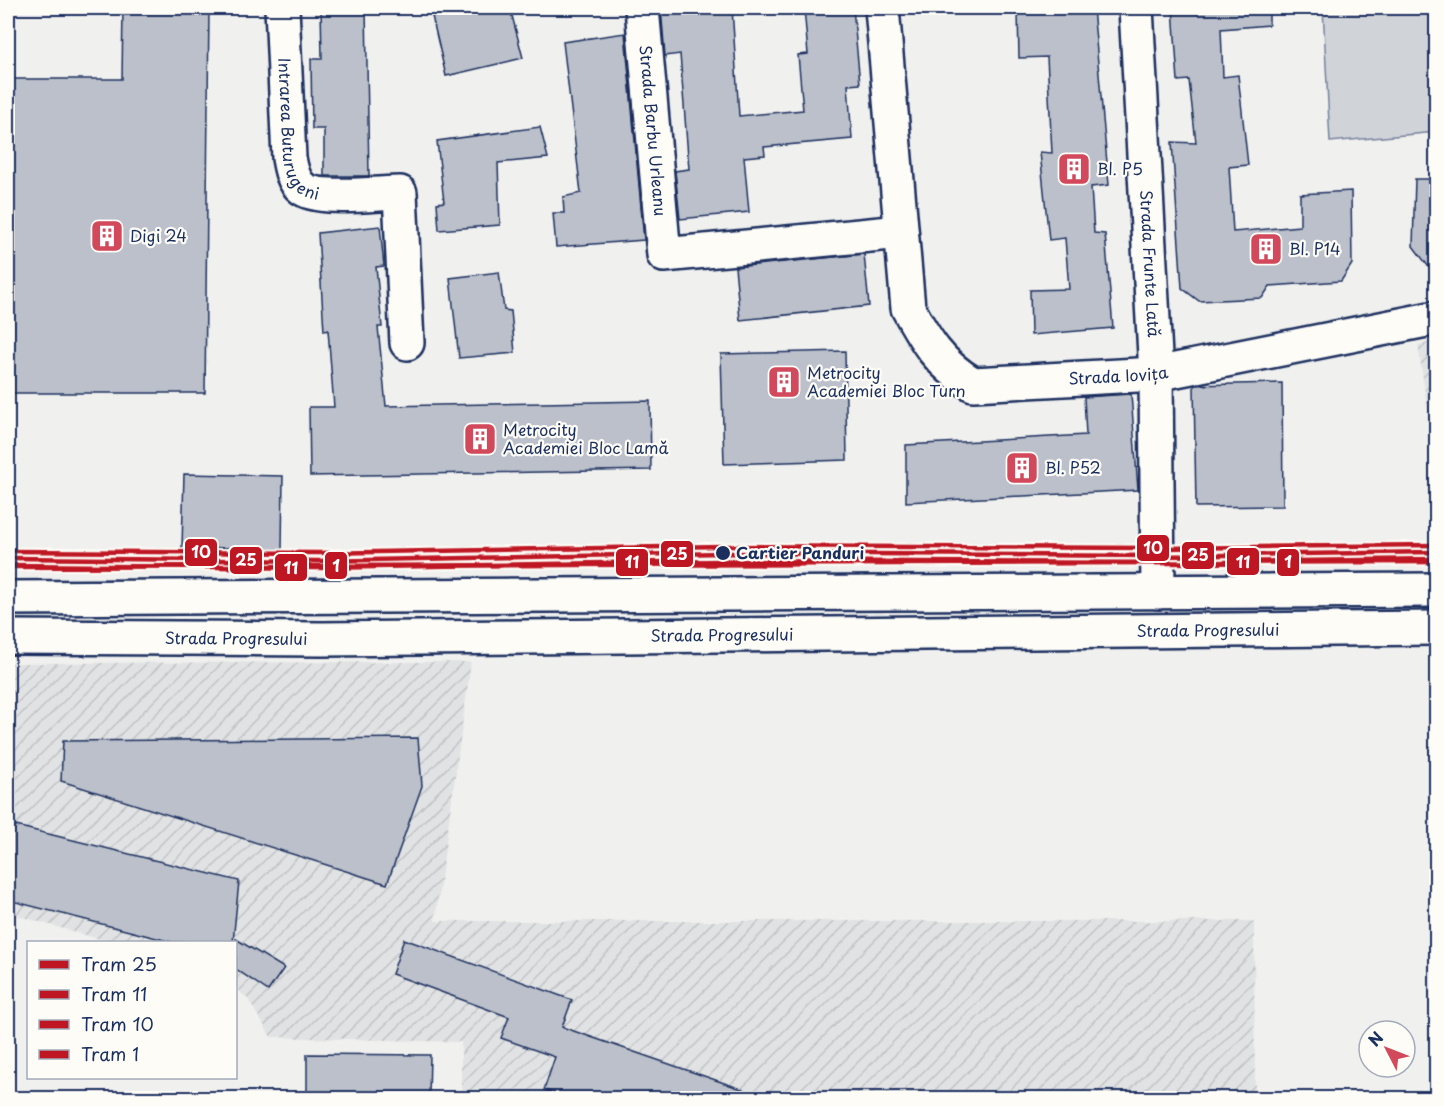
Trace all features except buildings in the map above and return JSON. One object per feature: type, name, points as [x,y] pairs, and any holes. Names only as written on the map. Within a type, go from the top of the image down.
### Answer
[{"type":"main road","name":"Intrarea Buturugeni","points":[[282,8],[289,158],[293,175],[301,187],[325,194],[400,193],[407,343]]},
{"type":"main road","name":"Strada Barbu Urleanu","points":[[642,8],[664,255],[901,232]]},
{"type":"main road","name":"Strada Iovița","points":[[882,8],[908,308],[929,345],[950,370],[973,384],[1156,374],[1437,318]]},
{"type":"main road","name":"Strada Frunte Lată","points":[[1136,8],[1156,374],[1158,631]]},
{"type":"main road","points":[[8,598],[1437,590]]},
{"type":"main road","name":"Strada Progresului","points":[[8,637],[323,639],[1437,628]]},
{"type":"shaded area","points":[[1323,8],[1436,8],[1436,132],[1330,142]]},
{"type":"shaded area","points":[[1436,341],[1436,466],[1418,345]]},
{"type":"shaded area","points":[[471,662],[435,921],[1254,921],[1255,1098],[461,1098],[461,1042],[271,1037],[247,998],[237,990],[237,941],[106,941],[8,913],[8,663]]},
{"type":"tram line","name":"10","points":[[8,551],[319,553],[723,546],[1158,548],[1436,545]]},
{"type":"tram line","name":"25","points":[[8,558],[319,561],[723,553],[1158,556],[1436,552]]},
{"type":"tram line","name":"11","points":[[8,565],[319,568],[723,561],[1158,563],[1436,559]]},
{"type":"tram line","name":"1","points":[[8,567],[1436,562]]},
{"type":"place","name":"Bl. P5","points":[[1074,169]]},
{"type":"place","name":"Digi 24","points":[[107,236]]},
{"type":"place","name":"Bl. P14","points":[[1266,249]]},
{"type":"place","name":"Metrocity Academiei Bloc Turn","points":[[784,382]]},
{"type":"place","name":"Metrocity Academiei Bloc Lamă","points":[[480,439]]},
{"type":"place","name":"Bl. P52","points":[[1022,468]]},
{"type":"place","name":"Cartier Panduri","points":[[723,553]]}]
